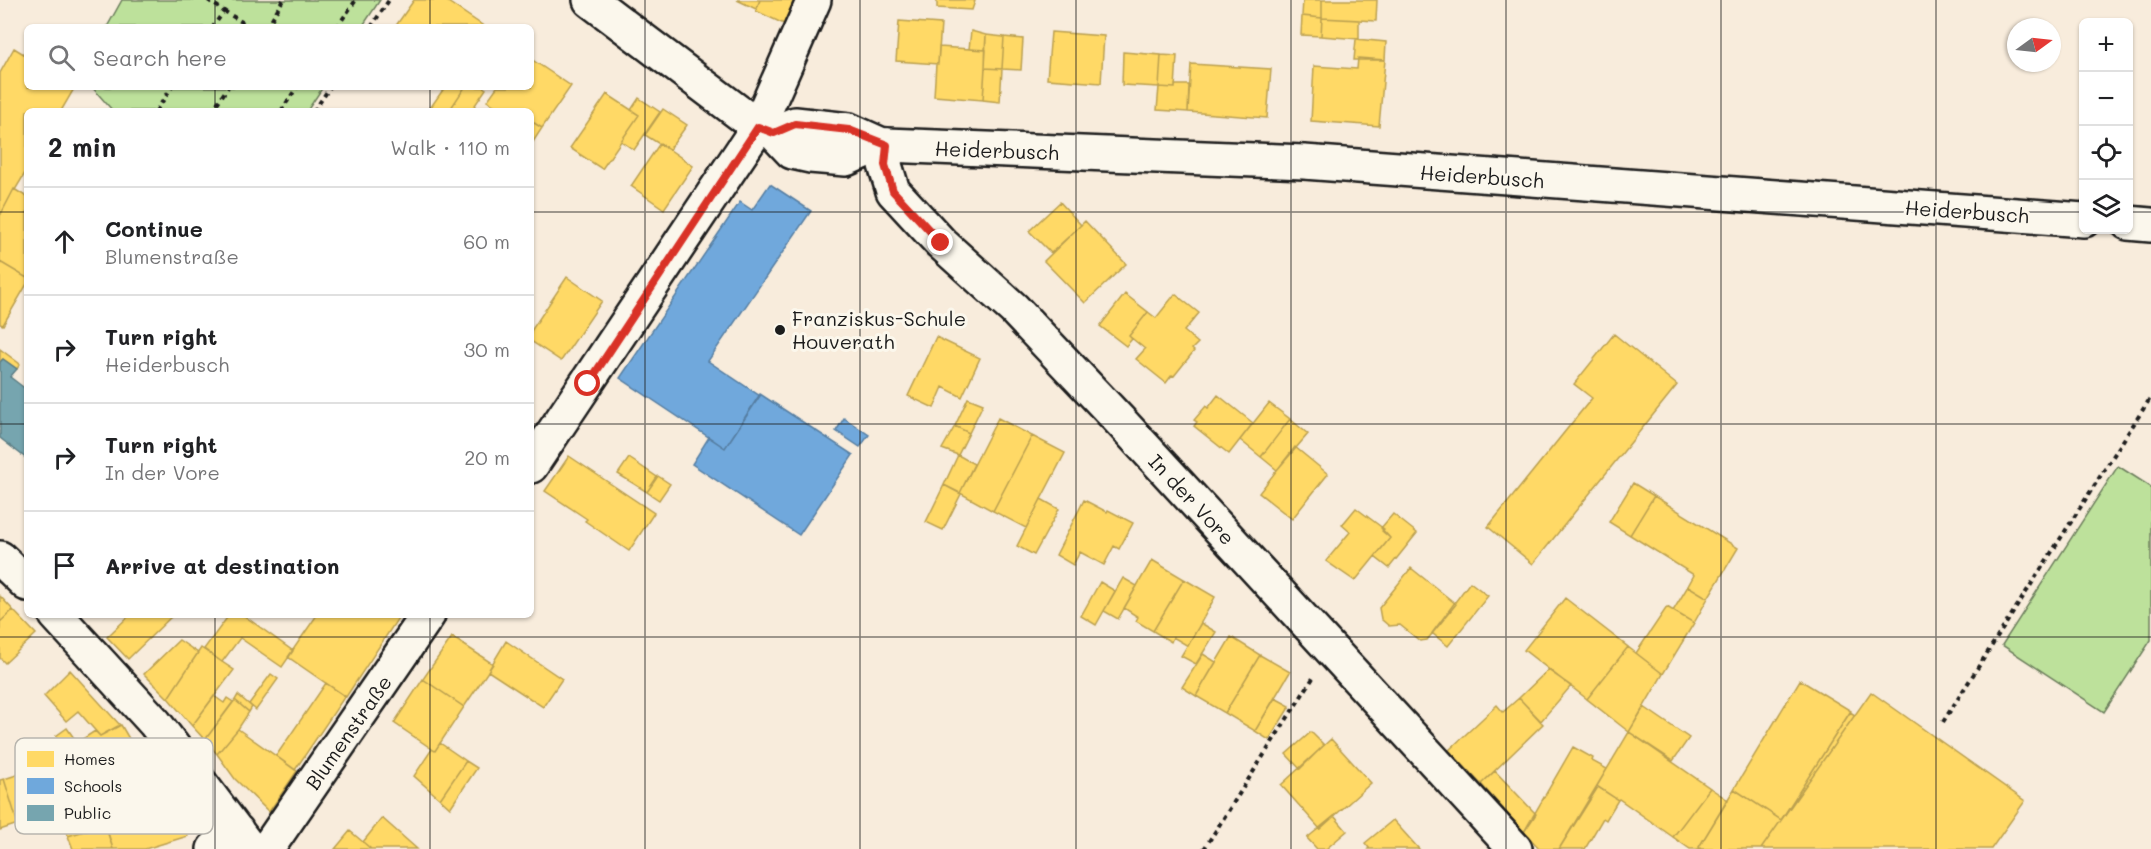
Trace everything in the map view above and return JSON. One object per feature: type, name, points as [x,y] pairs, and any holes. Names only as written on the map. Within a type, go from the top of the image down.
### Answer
[{"type":"street","name":"Heiderbusch","points":[[590,0],[766,130],[792,152],[810,156],[846,159],[883,145],[1304,162],[2079,220]]},
{"type":"street","points":[[534,462],[766,130],[814,0]]},
{"type":"street","name":"In der Vore","points":[[883,145],[885,165],[893,191],[941,243],[1014,309],[1069,366],[1515,849]]},
{"type":"street","points":[[2133,223],[2151,225]]},
{"type":"street","points":[[0,558],[24,581]]},
{"type":"street","points":[[59,618],[155,723],[165,738]]},
{"type":"street","name":"Blumenstraße","points":[[267,849],[426,618]]},
{"type":"street","points":[[213,811],[234,843]]},
{"type":"path","points":[[208,0],[245,24]]},
{"type":"path","points":[[269,24],[284,0]]},
{"type":"path","points":[[339,24],[356,0]]},
{"type":"path","points":[[373,24],[389,0]]},
{"type":"path","points":[[215,24],[224,11]]},
{"type":"path","points":[[158,108],[170,90]]},
{"type":"path","points":[[214,108],[226,90]]},
{"type":"path","points":[[283,108],[295,90]]},
{"type":"path","points":[[316,108],[328,90]]},
{"type":"path","points":[[1943,722],[2151,397]]},
{"type":"path","points":[[1204,849],[1331,650]]},
{"type":"green space","points":[[122,0],[380,0],[364,24],[109,24]]},
{"type":"green space","points":[[95,90],[321,90],[309,108],[110,108]]},
{"type":"green space","points":[[2118,466],[2151,487],[2151,640],[2104,712],[2002,645]]},
{"type":"building: Homes","points":[[414,0],[445,0],[481,24],[397,24]]},
{"type":"building: Homes","points":[[737,0],[760,0],[756,9]]},
{"type":"building: Homes","points":[[760,0],[795,0],[784,24],[756,11]]},
{"type":"building: Homes","points":[[937,0],[975,1],[972,10],[937,8]]},
{"type":"building: Homes","points":[[1303,0],[1322,0],[1322,18],[1302,16]]},
{"type":"building: Homes","points":[[1322,0],[1377,0],[1376,21],[1322,18]]},
{"type":"building: Homes","points":[[1302,16],[1322,18],[1321,36],[1301,35]]},
{"type":"building: Homes","points":[[1322,18],[1359,20],[1359,39],[1321,36]]},
{"type":"building: Homes","points":[[899,21],[941,24],[938,64],[896,61]]},
{"type":"building: Homes","points":[[971,31],[986,35],[985,50],[969,49]]},
{"type":"building: Homes","points":[[1051,32],[1104,36],[1101,83],[1047,79]]},
{"type":"building: Homes","points":[[986,35],[1004,37],[1002,69],[985,68]]},
{"type":"building: Homes","points":[[1004,37],[1023,39],[1021,70],[1002,69]]},
{"type":"building: Homes","points":[[1356,39],[1386,42],[1385,60],[1354,60]]},
{"type":"building: Homes","points":[[939,47],[986,50],[983,100],[934,96]]},
{"type":"building: Homes","points":[[14,48],[24,54],[24,90],[73,90],[63,108],[24,108],[24,175],[0,216],[0,73]]},
{"type":"building: Homes","points":[[1123,52],[1161,55],[1159,87],[1122,85]]},
{"type":"building: Homes","points":[[1161,55],[1177,56],[1175,88],[1159,87]]},
{"type":"building: Homes","points":[[1358,58],[1385,60],[1379,126],[1311,121],[1314,66],[1357,69]]},
{"type":"building: Homes","points":[[534,61],[571,86],[542,128],[534,123],[534,108],[498,108],[487,101],[495,90],[534,90]]},
{"type":"building: Homes","points":[[1191,64],[1271,69],[1267,118],[1188,112]]},
{"type":"building: Homes","points":[[985,68],[1002,69],[1000,102],[983,100]]},
{"type":"building: Homes","points":[[1175,85],[1189,85],[1188,112],[1157,110],[1159,87],[1175,88]]},
{"type":"building: Homes","points":[[443,90],[463,90],[451,108],[430,108]]},
{"type":"building: Homes","points":[[463,90],[485,90],[473,108],[451,108]]},
{"type":"building: Homes","points":[[607,94],[639,115],[602,169],[570,148]]},
{"type":"building: Homes","points":[[639,98],[660,112],[634,150],[621,141],[639,115],[631,110]]},
{"type":"building: Homes","points":[[663,109],[687,125],[669,150],[645,135]]},
{"type":"building: Homes","points":[[534,123],[542,128],[534,140]]},
{"type":"building: Homes","points":[[660,143],[693,166],[664,209],[631,186]]},
{"type":"building: Homes","points":[[14,189],[24,195],[24,276],[0,262],[0,216]]},
{"type":"building: Homes","points":[[1060,202],[1081,225],[1051,253],[1029,231]]},
{"type":"building: Homes","points":[[1085,221],[1126,264],[1085,303],[1044,261]]},
{"type":"building: Homes","points":[[0,262],[24,276],[24,289],[3,325],[0,324]]},
{"type":"building: Homes","points":[[567,277],[602,301],[561,361],[534,343],[534,326]]},
{"type":"building: Homes","points":[[1125,294],[1148,312],[1129,336],[1132,339],[1126,346],[1100,326]]},
{"type":"building: Homes","points":[[1175,294],[1199,313],[1184,331],[1198,343],[1174,376],[1172,375],[1166,383],[1136,359],[1145,349],[1129,336],[1148,312],[1156,318]]},
{"type":"building: Homes","points":[[1614,334],[1677,385],[1533,564],[1488,527],[1592,398],[1574,384]]},
{"type":"building: Homes","points":[[936,337],[980,358],[962,397],[943,387],[934,408],[908,396]]},
{"type":"building: Homes","points":[[0,349],[20,364],[17,369],[3,359],[0,362]]},
{"type":"building: Homes","points":[[1218,395],[1253,423],[1229,454],[1194,426],[1197,422],[1194,420]]},
{"type":"building: Homes","points":[[968,398],[983,404],[969,433],[955,426]]},
{"type":"building: Homes","points":[[1269,403],[1290,419],[1261,457],[1240,440]]},
{"type":"building: Homes","points":[[998,418],[1032,436],[993,511],[960,493]]},
{"type":"building: Homes","points":[[1290,419],[1308,434],[1277,470],[1261,457]]},
{"type":"building: Homes","points":[[955,426],[969,433],[958,455],[942,449]]},
{"type":"building: Homes","points":[[1032,436],[1065,453],[1026,528],[993,511]]},
{"type":"building: Homes","points":[[1295,447],[1328,474],[1292,519],[1259,493]]},
{"type":"building: Homes","points":[[958,455],[974,464],[960,493],[944,485]]},
{"type":"building: Homes","points":[[569,456],[654,513],[629,551],[545,491]]},
{"type":"building: Homes","points":[[629,458],[657,477],[647,492],[618,474]]},
{"type":"building: Homes","points":[[658,476],[670,484],[659,500],[647,492]]},
{"type":"building: Homes","points":[[1633,483],[1654,496],[1630,535],[1609,522]]},
{"type":"building: Homes","points":[[944,485],[961,494],[943,530],[926,522]]},
{"type":"building: Homes","points":[[1654,496],[1738,548],[1708,598],[1688,586],[1694,575],[1630,535]]},
{"type":"building: Homes","points":[[1041,499],[1059,509],[1034,555],[1017,546]]},
{"type":"building: Homes","points":[[1084,500],[1133,523],[1119,549],[1114,546],[1104,565],[1080,552],[1073,565],[1056,555]]},
{"type":"building: Homes","points":[[1356,508],[1384,529],[1382,531],[1390,538],[1355,581],[1326,561],[1350,532],[1342,525]]},
{"type":"building: Homes","points":[[1393,514],[1417,533],[1389,568],[1375,557],[1390,538],[1381,528]]},
{"type":"building: Homes","points":[[1152,560],[1184,579],[1153,631],[1136,621],[1138,617],[1124,608]]},
{"type":"building: Homes","points":[[1411,568],[1456,604],[1427,640],[1420,641],[1400,625],[1389,626],[1381,619],[1379,608]]},
{"type":"building: Homes","points":[[1123,578],[1137,586],[1118,619],[1104,611]]},
{"type":"building: Homes","points":[[1184,579],[1215,597],[1188,646],[1173,637],[1171,642],[1153,631]]},
{"type":"building: Homes","points":[[1100,582],[1115,591],[1096,625],[1081,616]]},
{"type":"building: Homes","points":[[1470,582],[1488,596],[1448,646],[1432,633]]},
{"type":"building: Homes","points":[[1688,586],[1708,598],[1694,623],[1673,611]]},
{"type":"building: Homes","points":[[0,596],[13,610],[0,622]]},
{"type":"building: Homes","points":[[1565,598],[1628,647],[1587,699],[1524,650]]},
{"type":"building: Homes","points":[[1667,607],[1694,623],[1663,674],[1636,653]]},
{"type":"building: Homes","points":[[13,610],[36,634],[5,663],[0,658],[0,622]]},
{"type":"building: Homes","points":[[127,618],[170,618],[128,659],[107,637]]},
{"type":"building: Homes","points":[[227,618],[247,618],[293,651],[282,667],[240,638],[222,662],[204,649]]},
{"type":"building: Homes","points":[[315,618],[398,618],[346,697],[288,657]]},
{"type":"building: Homes","points":[[1201,623],[1216,632],[1196,664],[1181,656]]},
{"type":"building: Homes","points":[[452,637],[493,664],[464,707],[423,679]]},
{"type":"building: Homes","points":[[1231,637],[1260,655],[1225,713],[1196,696]]},
{"type":"building: Homes","points":[[179,640],[198,653],[168,698],[144,674]]},
{"type":"building: Homes","points":[[506,641],[562,679],[543,707],[488,671]]},
{"type":"building: Homes","points":[[1628,647],[1663,674],[1629,732],[1587,699]]},
{"type":"building: Homes","points":[[201,648],[234,670],[192,726],[168,698]]},
{"type":"building: Homes","points":[[1203,654],[1216,662],[1196,696],[1182,687]]},
{"type":"building: Homes","points":[[1260,655],[1290,672],[1255,731],[1225,713]]},
{"type":"building: Homes","points":[[70,670],[120,725],[100,736],[78,711],[66,721],[44,696]]},
{"type":"building: Homes","points":[[1548,670],[1571,686],[1541,721],[1519,698]]},
{"type":"building: Homes","points":[[271,674],[278,679],[256,710],[249,704]]},
{"type":"building: Homes","points":[[423,679],[464,707],[435,751],[394,723]]},
{"type":"building: Homes","points":[[1800,680],[1851,711],[1781,820],[1734,789]]},
{"type":"building: Homes","points":[[326,683],[345,696],[295,770],[276,756]]},
{"type":"building: Homes","points":[[1871,692],[2025,801],[1991,849],[1761,849]]},
{"type":"building: Homes","points":[[238,695],[252,707],[249,712],[235,700]]},
{"type":"building: Homes","points":[[214,696],[224,703],[227,698],[233,702],[206,738],[203,738],[192,726]]},
{"type":"building: Homes","points":[[1275,698],[1290,706],[1269,740],[1255,731]]},
{"type":"building: Homes","points":[[1519,698],[1543,724],[1481,784],[1449,750],[1497,705],[1503,712]]},
{"type":"building: Homes","points":[[235,700],[249,712],[217,754],[213,749],[213,738],[206,738]]},
{"type":"building: Homes","points":[[1644,707],[1689,738],[1673,761],[1629,732]]},
{"type":"building: Homes","points":[[1850,712],[1855,715],[1761,849],[1701,849],[1699,847],[1734,789],[1781,820]]},
{"type":"building: Homes","points":[[121,725],[129,738],[84,738],[95,731],[100,736]]},
{"type":"building: Homes","points":[[67,728],[74,738],[57,738],[56,736]]},
{"type":"building: Homes","points":[[238,729],[297,771],[269,812],[235,779],[217,754]]},
{"type":"building: Homes","points":[[1311,732],[1324,745],[1300,769],[1286,754]]},
{"type":"building: Homes","points":[[1629,732],[1710,788],[1673,837],[1597,786]]},
{"type":"building: Homes","points":[[1331,739],[1371,783],[1320,829],[1281,785]]},
{"type":"building: Homes","points":[[440,743],[466,761],[440,799],[414,776],[432,749],[435,751]]},
{"type":"building: Homes","points":[[1573,747],[1607,769],[1559,849],[1540,849],[1524,832]]},
{"type":"building: Homes","points":[[466,761],[477,768],[450,808],[440,799]]},
{"type":"building: Homes","points":[[1495,771],[1536,814],[1524,832],[1481,784]]},
{"type":"building: Homes","points":[[15,776],[15,814],[4,779]]},
{"type":"building: Homes","points":[[4,779],[15,814],[15,825],[0,830],[0,780]]},
{"type":"building: Homes","points":[[1598,787],[1618,800],[1606,820],[1603,818],[1585,849],[1559,849]]},
{"type":"building: Homes","points":[[1710,788],[1728,800],[1699,847],[1700,849],[1690,849],[1673,837]]},
{"type":"building: Homes","points":[[1334,816],[1347,831],[1326,849],[1317,849],[1307,838]]},
{"type":"building: Homes","points":[[382,818],[417,849],[371,849],[363,842]]},
{"type":"building: Homes","points":[[1393,820],[1419,849],[1368,849],[1365,843]]},
{"type":"building: Homes","points":[[350,831],[363,842],[371,849],[335,849]]},
{"type":"building: Homes","points":[[108,834],[187,834],[188,836],[145,849],[113,849]]},
{"type":"building: Homes","points":[[108,834],[113,849],[73,849],[68,836]]},
{"type":"building: Schools","points":[[770,184],[811,211],[708,361],[760,396],[725,448],[620,378],[740,202],[752,210]]},
{"type":"building: Schools","points":[[760,394],[853,455],[799,535],[692,464],[709,437],[725,448]]},
{"type":"building: Schools","points":[[844,418],[869,435],[860,447],[836,431]]},
{"type":"building: Public","points":[[3,359],[17,369],[10,377],[24,388],[24,457],[0,438],[0,362]]},
{"type":"place","name":"Franziskus-Schule Houverath","points":[[780,330]]},
{"type":"route","points":[[588,384],[758,127],[774,133],[795,124],[849,130],[887,145],[885,165],[893,191],[941,243]]}]
